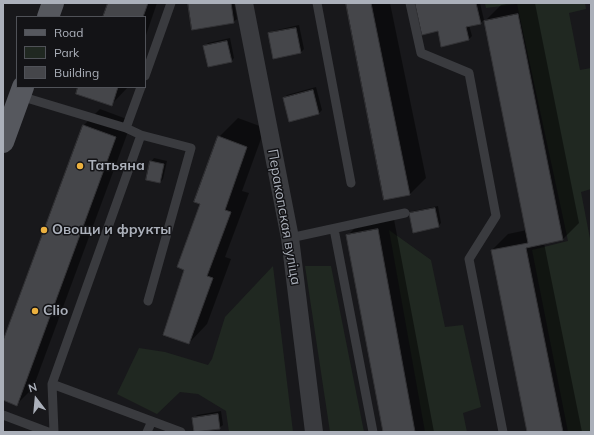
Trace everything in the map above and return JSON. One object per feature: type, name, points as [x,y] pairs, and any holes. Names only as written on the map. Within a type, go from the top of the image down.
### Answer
[{"type":"main road","points":[[48,16],[53,3]]},
{"type":"main road","points":[[3,142],[21,92]]},
{"type":"street","name":"Перакопская вуліца","points":[[244,3],[290,238],[314,432]]},
{"type":"lane","points":[[146,73],[171,3]]},
{"type":"lane","points":[[317,3],[351,183]]},
{"type":"lane","points":[[410,3],[421,53],[469,73],[496,216],[469,259],[504,432]]},
{"type":"lane","points":[[126,128],[141,88]]},
{"type":"lane","points":[[21,92],[126,128],[141,135],[191,148],[148,301]]},
{"type":"lane","points":[[54,432],[52,384],[141,135]]},
{"type":"lane","points":[[290,238],[405,214]]},
{"type":"lane","points":[[334,229],[373,432]]},
{"type":"lane","points":[[52,384],[181,432]]},
{"type":"lane","points":[[3,415],[48,432]]},
{"type":"lane","points":[[147,432],[152,421]]},
{"type":"green space","points":[[485,3],[585,3],[586,9],[569,13],[580,70],[591,68],[591,189],[581,192],[591,244],[591,432],[568,432],[532,250],[568,241],[517,4],[486,8]]},
{"type":"green space","points":[[389,230],[431,260],[445,327],[463,325],[481,407],[463,413],[467,432],[425,432]]},
{"type":"green space","points":[[273,266],[293,432],[229,432],[226,411],[198,394],[180,392],[157,414],[117,394],[139,348],[165,352],[208,365],[212,359],[225,317]]},
{"type":"green space","points":[[305,266],[331,266],[364,432],[330,432]]},
{"type":"building","points":[[108,3],[148,3],[143,16],[103,16]]},
{"type":"building","points":[[188,3],[231,3],[234,23],[192,30]]},
{"type":"building","points":[[346,3],[371,3],[410,195],[384,200]]},
{"type":"building","points":[[415,3],[476,3],[481,24],[466,27],[469,40],[441,47],[438,31],[422,35]]},
{"type":"building","points":[[518,14],[563,240],[526,248],[563,432],[527,432],[491,250],[528,243],[484,21]]},
{"type":"building","points":[[296,28],[301,53],[273,59],[268,33]]},
{"type":"building","points":[[227,41],[232,62],[208,67],[203,46]]},
{"type":"building","points":[[78,88],[118,88],[112,106],[76,94]]},
{"type":"building","points":[[313,90],[319,114],[289,122],[283,98]]},
{"type":"building","points":[[83,125],[116,137],[17,406],[3,400],[3,341]]},
{"type":"building","points":[[218,136],[247,147],[225,210],[231,212],[207,276],[213,278],[189,344],[163,335],[184,270],[177,267],[200,204],[194,202]]},
{"type":"building","points":[[150,161],[164,164],[160,183],[146,180]]},
{"type":"building","points":[[435,208],[439,227],[413,233],[409,213]]},
{"type":"building","points":[[378,229],[415,432],[383,432],[346,235]]},
{"type":"building","points":[[218,414],[220,429],[194,432],[192,418]]},
{"type":"place","name":"Татьяна","points":[[80,166]]},
{"type":"place","name":"Овощи и фрукты","points":[[44,230]]},
{"type":"place","name":"Clio","points":[[35,311]]}]
